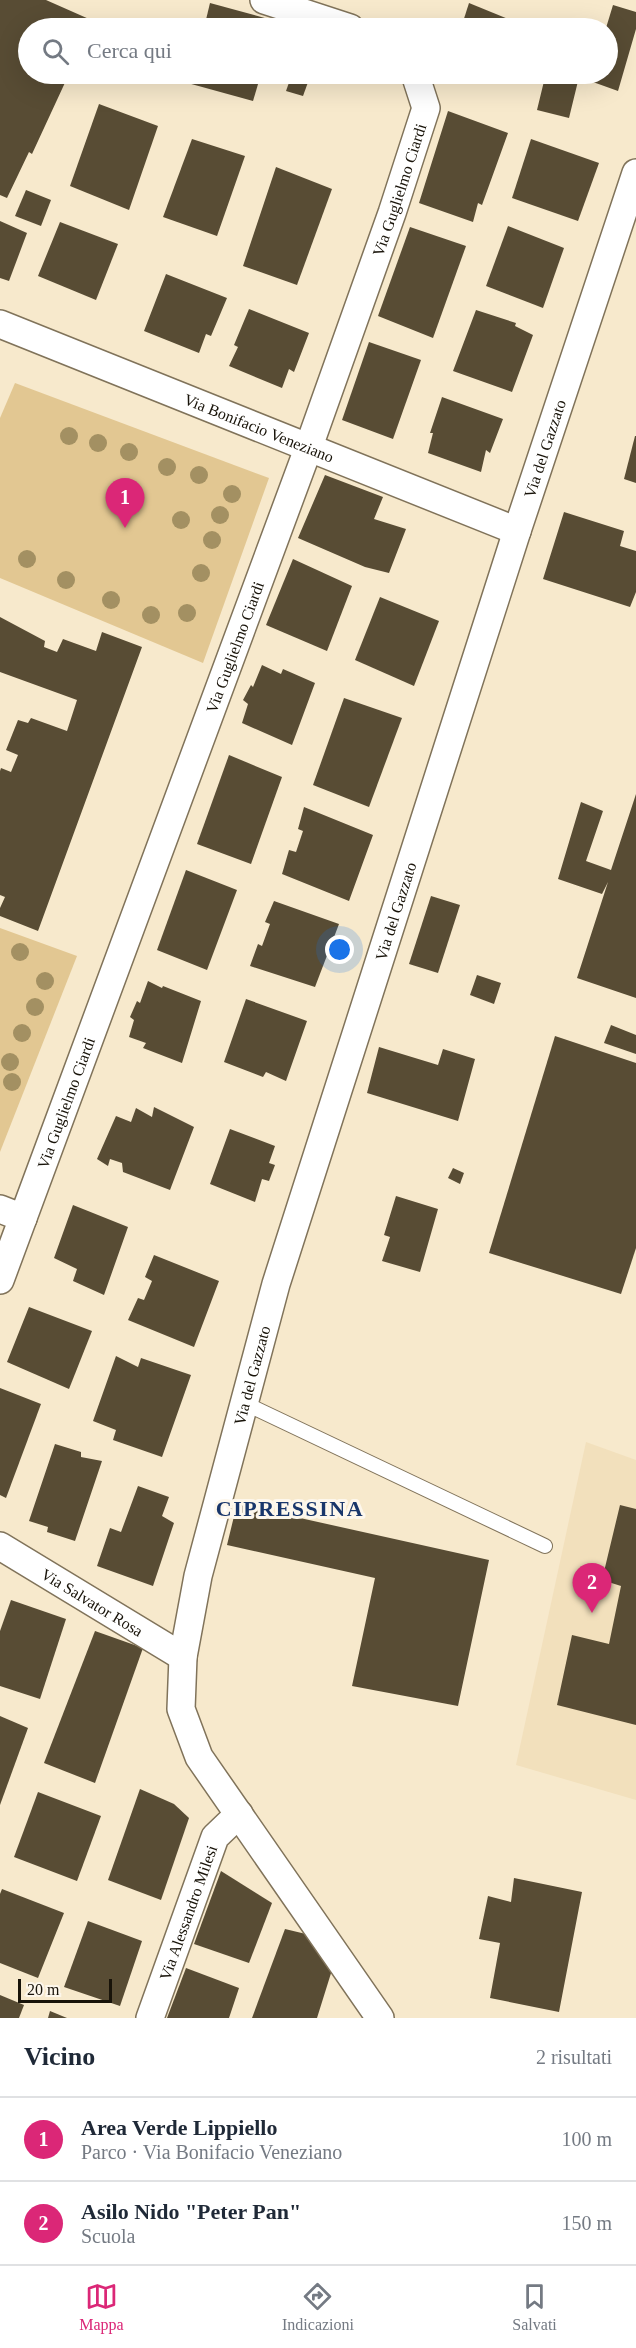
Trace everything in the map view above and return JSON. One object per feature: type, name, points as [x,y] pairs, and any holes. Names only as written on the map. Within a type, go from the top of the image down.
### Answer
[{"type":"street","points":[[264,0],[293,5],[325,18]]},
{"type":"street","name":"Via Guglielmo Ciardi","points":[[0,1280],[11,1213],[308,449],[392,213],[426,108],[418,84]]},
{"type":"street","name":"Via del Gazzato","points":[[380,2018],[199,1757],[180,1709],[183,1657],[198,1576],[276,1284],[517,531],[636,173]]},
{"type":"street","name":"Via Bonifacio Veneziano","points":[[0,324],[517,531]]},
{"type":"street","name":"Via Salvator Rosa","points":[[0,1546],[183,1657]]},
{"type":"street","name":"Via Alessandro Milesi","points":[[150,2018],[216,1837],[239,1814]]},
{"type":"lane","points":[[244,1403],[545,1546]]},
{"type":"shaded area","points":[[15,383],[269,478],[203,663],[0,578],[0,418]]},
{"type":"shaded area","points":[[0,928],[77,956],[0,1152]]},
{"type":"shaded area","points":[[586,1442],[636,1460],[636,1800],[516,1765]]},
{"type":"building","points":[[0,0],[46,0],[87,18],[18,18],[18,84],[64,84],[32,154],[29,152],[7,198],[0,195]]},
{"type":"building","points":[[210,3],[265,18],[206,18]]},
{"type":"building","points":[[469,3],[506,18],[464,18]]},
{"type":"building","points":[[613,5],[636,12],[636,29],[618,91],[598,84],[618,84],[618,18],[609,18]]},
{"type":"building","points":[[191,84],[258,84],[253,101]]},
{"type":"building","points":[[288,84],[307,84],[303,96],[286,91]]},
{"type":"building","points":[[543,84],[577,84],[569,118],[537,110]]},
{"type":"building","points":[[99,104],[158,126],[129,210],[70,186]]},
{"type":"building","points":[[448,111],[508,133],[482,205],[478,203],[473,222],[419,203]]},
{"type":"building","points":[[192,139],[245,156],[217,236],[163,217]]},
{"type":"building","points":[[531,139],[599,163],[578,221],[512,198]]},
{"type":"building","points":[[276,167],[332,189],[297,285],[243,266]]},
{"type":"building","points":[[26,190],[51,200],[41,226],[15,216]]},
{"type":"building","points":[[0,221],[27,233],[9,281],[0,278]]},
{"type":"building","points":[[60,222],[118,244],[96,300],[38,276]]},
{"type":"building","points":[[508,226],[564,248],[543,308],[486,286]]},
{"type":"building","points":[[410,227],[466,246],[433,338],[378,316]]},
{"type":"building","points":[[166,274],[227,298],[211,336],[206,334],[199,353],[144,331]]},
{"type":"building","points":[[249,309],[309,333],[294,372],[289,369],[282,388],[229,366],[238,347],[234,345]]},
{"type":"building","points":[[476,310],[516,323],[515,326],[533,335],[512,392],[453,371]]},
{"type":"building","points":[[369,342],[421,360],[393,439],[342,420]]},
{"type":"building","points":[[442,397],[503,419],[490,453],[486,450],[481,472],[428,453],[433,433],[430,433]]},
{"type":"building","points":[[636,436],[636,483],[624,479]]},
{"type":"building","points":[[325,475],[383,497],[374,519],[406,529],[389,573],[365,567],[298,538]]},
{"type":"building","points":[[564,512],[624,531],[620,546],[636,551],[636,592],[630,607],[543,579]]},
{"type":"building","points":[[293,559],[352,586],[327,651],[266,625]]},
{"type":"building","points":[[380,597],[439,621],[414,686],[355,660]]},
{"type":"building","points":[[0,617],[45,641],[44,647],[57,652],[63,639],[96,651],[102,632],[142,647],[38,931],[0,916],[0,908],[5,897],[0,895],[0,771],[1,768],[11,772],[18,755],[6,750],[18,720],[28,723],[31,718],[67,731],[77,700],[0,672]]},
{"type":"building","points":[[262,665],[281,674],[283,669],[315,683],[292,745],[242,723],[248,704],[243,700],[251,685],[253,687]]},
{"type":"building","points":[[344,698],[402,718],[369,807],[313,785]]},
{"type":"building","points":[[229,755],[282,777],[251,864],[197,844]]},
{"type":"building","points":[[636,794],[636,998],[577,978],[608,882],[602,894],[558,879],[581,802],[603,811],[586,861],[611,870]]},
{"type":"building","points":[[304,807],[373,835],[349,901],[282,874],[289,850],[296,852],[303,831],[298,829]]},
{"type":"building","points":[[186,870],[237,890],[207,970],[157,950]]},
{"type":"building","points":[[431,896],[460,905],[438,973],[409,964]]},
{"type":"building","points":[[274,901],[339,924],[315,987],[250,966],[258,944],[262,946],[270,924],[265,922]]},
{"type":"building","points":[[477,975],[501,983],[494,1004],[470,995]]},
{"type":"building","points":[[148,981],[201,1001],[182,1063],[143,1048],[146,1043],[129,1037],[134,1020],[130,1017],[137,1001],[140,1003]]},
{"type":"building","points":[[246,999],[307,1021],[286,1081],[266,1072],[263,1077],[224,1062]]},
{"type":"building","points":[[611,1025],[636,1035],[636,1054],[604,1043]]},
{"type":"building","points":[[555,1036],[636,1063],[636,1248],[621,1294],[489,1253]]},
{"type":"building","points":[[379,1047],[438,1065],[443,1049],[475,1059],[458,1121],[367,1093]]},
{"type":"building","points":[[154,1107],[194,1127],[170,1190],[123,1172],[122,1163],[110,1159],[108,1166],[97,1159],[116,1116],[131,1122],[136,1108],[152,1117]]},
{"type":"building","points":[[230,1129],[275,1146],[269,1163],[275,1165],[269,1181],[262,1179],[255,1202],[210,1184]]},
{"type":"building","points":[[453,1168],[464,1173],[460,1184],[448,1178]]},
{"type":"building","points":[[396,1196],[438,1209],[420,1272],[382,1261],[390,1237],[384,1235]]},
{"type":"building","points":[[73,1205],[128,1227],[104,1295],[73,1281],[77,1269],[54,1258]]},
{"type":"building","points":[[154,1255],[219,1281],[194,1347],[128,1320],[138,1298],[144,1300],[152,1281],[145,1277]]},
{"type":"building","points":[[29,1307],[92,1331],[69,1389],[7,1362]]},
{"type":"building","points":[[116,1356],[138,1367],[141,1358],[191,1375],[162,1457],[113,1440],[116,1430],[93,1421]]},
{"type":"building","points":[[0,1388],[41,1404],[6,1498],[0,1495]]},
{"type":"building","points":[[55,1444],[81,1452],[81,1457],[102,1461],[75,1541],[47,1532],[48,1527],[29,1521]]},
{"type":"building","points":[[138,1486],[169,1497],[162,1516],[174,1523],[153,1586],[97,1566],[110,1528],[121,1532]]},
{"type":"building","points":[[237,1504],[489,1560],[458,1706],[352,1686],[375,1578],[227,1545]]},
{"type":"building","points":[[620,1505],[636,1509],[636,1725],[557,1705],[572,1635],[609,1644],[621,1586],[602,1580]]},
{"type":"building","points":[[11,1600],[66,1619],[40,1699],[0,1686],[0,1631]]},
{"type":"building","points":[[95,1631],[143,1648],[95,1783],[44,1763]]},
{"type":"building","points":[[0,1716],[28,1728],[0,1805]]},
{"type":"building","points":[[140,1789],[174,1804],[189,1818],[161,1900],[108,1880]]},
{"type":"building","points":[[38,1792],[101,1816],[77,1881],[14,1857]]},
{"type":"building","points":[[221,1871],[272,1903],[249,1963],[194,1944]]},
{"type":"building","points":[[514,1878],[582,1892],[559,2012],[490,1998],[500,1943],[479,1939],[488,1896],[511,1902]]},
{"type":"building","points":[[2,1889],[64,1913],[38,1978],[0,1963],[0,1894]]},
{"type":"building","points":[[88,1921],[142,1941],[120,2006],[64,1987]]},
{"type":"building","points":[[285,1929],[310,1935],[332,1970],[317,2018],[252,2018]]},
{"type":"building","points":[[186,1968],[239,1988],[229,2018],[167,2018]]},
{"type":"building","points":[[0,1995],[24,2005],[19,2018],[0,2018]]},
{"type":"building","points":[[50,2011],[67,2018],[48,2018]]},
{"type":"place","name":"Area Verde Lippiello","points":[[125,528]]},
{"type":"place","name":"Asilo Nido \"Peter Pan\"","points":[[592,1613]]},
{"type":"district","name":"CIPRESSINA","points":[[290,1508]]}]
